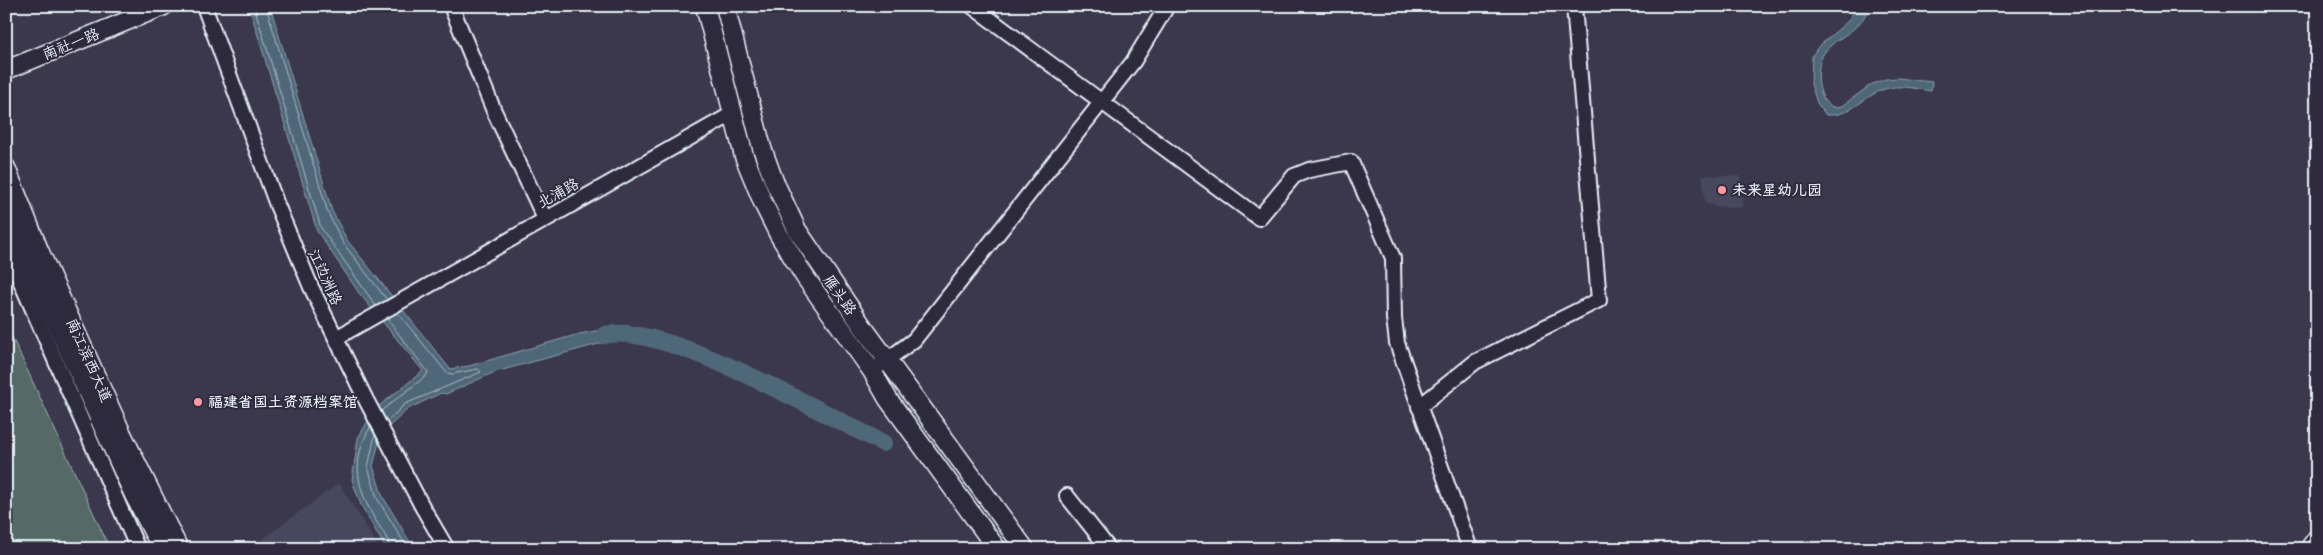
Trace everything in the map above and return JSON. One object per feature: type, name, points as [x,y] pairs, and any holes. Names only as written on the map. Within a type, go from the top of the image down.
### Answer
[{"type":"main road","name":"南社一路","points":[[6,70],[164,6]]},
{"type":"main road","name":"雁头路","points":[[705,6],[732,114],[750,172],[779,235],[805,277],[872,371],[888,399],[997,549]]},
{"type":"main road","name":"雁头路","points":[[725,6],[756,132],[781,198],[815,260],[1025,549]]},
{"type":"main road","name":"南江滨西大道","points":[[6,168],[39,250],[114,416],[157,508],[179,549]]},
{"type":"main road","name":"南江滨西大道","points":[[6,213],[134,495],[162,549]]},
{"type":"main road","points":[[2309,549],[2317,538]]},
{"type":"street","name":"江边洲路","points":[[204,6],[290,238],[336,338],[390,447],[447,549]]},
{"type":"street","points":[[451,6],[494,111],[545,219]]},
{"type":"street","points":[[972,6],[1259,218],[1294,176],[1308,170],[1351,162],[1394,258],[1395,329],[1400,354],[1470,549]]},
{"type":"street","points":[[872,371],[914,340],[1102,102],[1141,50],[1167,6]]},
{"type":"street","points":[[1419,407],[1475,362],[1599,300],[1574,6]]},
{"type":"street","name":"北浦路","points":[[336,338],[732,114]]},
{"type":"street","points":[[6,248],[138,549]]},
{"type":"street","points":[[1067,496],[1109,549]]},
{"type":"shaded area","name":"未来星幼儿园","points":[[1702,175],[1740,176],[1743,208],[1720,207],[1705,203]]},
{"type":"shaded area","points":[[339,483],[380,549],[249,549]]},
{"type":"green space","points":[[6,324],[110,549],[6,549]]},
{"type":"water","points":[[249,6],[270,6],[332,211],[347,240],[450,369],[469,366],[579,334],[628,325],[629,340],[606,342],[495,372],[446,394],[441,393],[408,409],[381,434],[373,466],[382,495],[414,549],[386,549],[361,505],[352,480],[358,438],[375,409],[423,371],[359,293],[317,231]]},
{"type":"water","points":[[1858,6],[1870,6],[1865,16],[1854,29],[1830,46],[1821,59],[1818,77],[1819,86],[1826,101],[1831,106],[1839,108],[1872,84],[1886,79],[1898,78],[1932,82],[1931,91],[1908,87],[1885,89],[1843,113],[1826,115],[1817,103],[1811,84],[1812,56],[1818,47],[1847,22]]},
{"type":"waterway","points":[[605,335],[631,334],[664,342],[703,356],[744,373],[883,443]]},
{"type":"place","name":"未来星幼儿园","points":[[1722,190]]},
{"type":"place","name":"福建省国土资源档案馆","points":[[198,402]]}]
